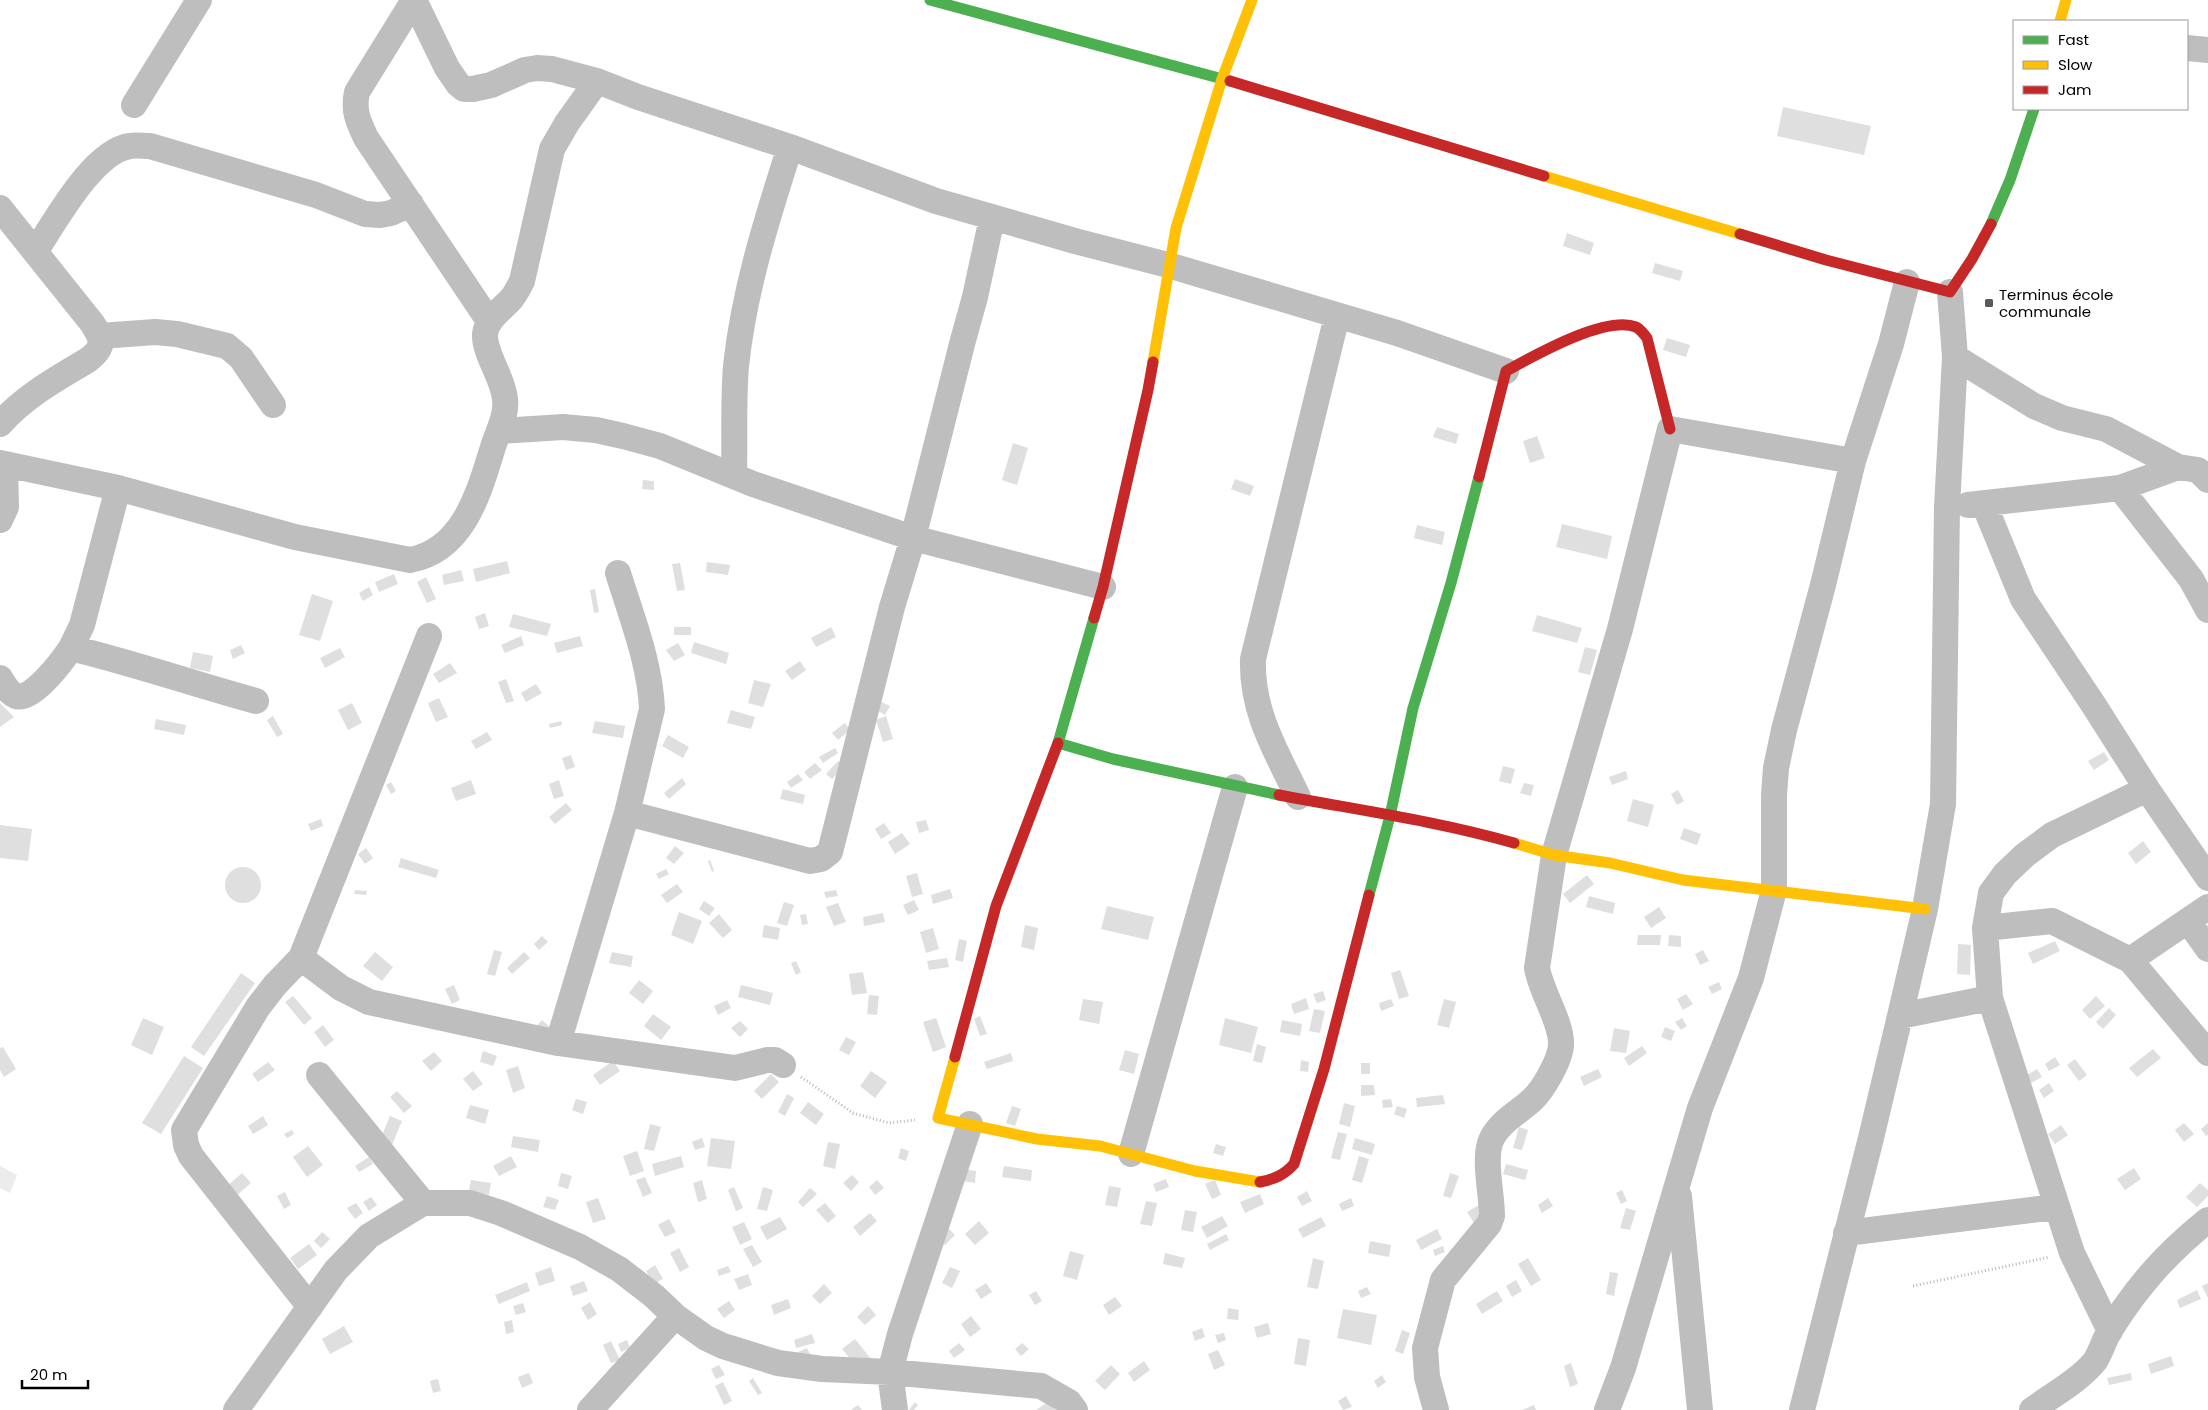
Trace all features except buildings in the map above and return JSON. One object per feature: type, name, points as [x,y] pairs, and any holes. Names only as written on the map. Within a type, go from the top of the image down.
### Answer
[{"type":"street","points":[[134,105],[199,0]]},
{"type":"street","points":[[414,0],[447,68],[458,84],[464,89],[491,85],[525,70],[537,68],[552,69],[597,81],[790,147],[891,185],[992,218],[1168,265],[1454,352],[1506,371],[1559,344],[1594,329],[1614,325],[1639,328],[1644,332],[1670,429],[1620,629],[1554,855],[1537,968],[1539,982],[1560,1031],[1562,1042],[1560,1054],[1534,1099],[1500,1127],[1490,1143],[1488,1157],[1492,1216],[1489,1224],[1443,1280],[1425,1348],[1427,1378],[1436,1410]]},
{"type":"street","points":[[414,0],[357,92],[354,106],[357,120],[366,138],[489,321]]},
{"type":"street","points":[[930,0],[990,8],[1826,260],[1950,292]]},
{"type":"street","points":[[1252,0],[1222,79],[1176,228],[1168,265],[1148,390],[1103,587],[1058,743],[996,906],[938,1118],[1037,1139],[1100,1146],[1194,1171],[1259,1182],[1274,1179],[1287,1172],[1294,1164],[1324,1069],[1390,816],[1414,708],[1451,583],[1506,371]]},
{"type":"street","points":[[2060,20],[2066,0]]},
{"type":"street","points":[[2188,48],[2208,50]]},
{"type":"street","points":[[0,520],[6,506],[2,464],[118,488],[295,537],[410,560],[422,558],[443,547],[466,519],[479,490],[505,415],[505,400],[499,377],[487,348],[485,333],[489,321],[513,296],[522,281],[552,149],[567,123],[597,81]]},
{"type":"street","points":[[1802,1410],[1925,909],[1943,804],[1947,507],[1955,357],[1950,292],[1979,248],[2003,199],[2020,159],[2034,110]]},
{"type":"street","points":[[35,252],[90,172],[102,160],[130,146],[150,146],[316,195],[365,214],[380,215],[391,213],[411,204]]},
{"type":"street","points":[[734,476],[736,368],[740,337],[752,271],[790,147]]},
{"type":"street","points":[[0,208],[100,336],[101,345],[96,354],[33,393],[12,410],[0,424]]},
{"type":"street","points":[[627,812],[810,860],[821,859],[830,852],[889,616],[913,538],[975,297],[992,218]]},
{"type":"street","points":[[1607,1410],[1623,1368],[1700,1108],[1751,978],[1774,890],[1774,795],[1776,768],[1784,730],[1823,586],[1853,461],[1891,344],[1907,282]]},
{"type":"street","points":[[1298,798],[1271,741],[1257,705],[1252,681],[1254,659],[1337,316]]},
{"type":"street","points":[[100,336],[155,332],[177,334],[227,346],[241,358],[273,405]]},
{"type":"street","points":[[1955,357],[2034,406],[2062,418],[2106,428],[2198,470]]},
{"type":"street","points":[[499,431],[563,427],[596,430],[660,446],[734,476],[913,538],[1103,587]]},
{"type":"street","points":[[1670,429],[1853,461]]},
{"type":"street","points":[[1947,507],[2120,488],[2198,470]]},
{"type":"street","points":[[0,678],[10,693],[23,696],[51,674],[71,648],[82,625],[118,488]]},
{"type":"street","points":[[2120,488],[2191,579],[2208,610]]},
{"type":"street","points":[[1984,504],[2023,599],[2147,789],[2208,878]]},
{"type":"street","points":[[558,1043],[627,812],[652,709],[652,693],[645,659],[618,573]]},
{"type":"street","points":[[310,1307],[191,1156],[186,1144],[184,1130],[258,1007],[275,985],[301,958],[429,636]]},
{"type":"street","points":[[71,648],[256,701]]},
{"type":"street","points":[[1058,743],[1113,759],[1235,787],[1481,834],[1554,855],[1610,864],[1683,880],[1925,909]]},
{"type":"street","points":[[1132,1154],[1235,787]]},
{"type":"street","points":[[2110,1331],[2072,1253],[1990,998],[1985,928],[1991,893],[2025,855],[2052,835],[2147,789]]},
{"type":"street","points":[[2130,960],[2198,914],[2208,949]]},
{"type":"street","points":[[1985,928],[2052,921],[2130,960],[2208,1053]]},
{"type":"street","points":[[301,958],[341,988],[369,1002],[558,1043],[735,1068],[768,1060],[775,1060],[783,1065]]},
{"type":"street","points":[[1900,1016],[1990,998]]},
{"type":"street","points":[[319,1074],[424,1203]]},
{"type":"street","points":[[895,1410],[890,1372],[900,1334],[970,1124]]},
{"type":"street","points":[[1678,1183],[1700,1410]]},
{"type":"street","points":[[236,1410],[336,1270],[369,1236],[424,1203],[470,1203],[501,1213],[580,1247],[619,1269],[654,1296],[675,1316],[706,1338],[723,1346],[778,1363],[822,1369],[890,1372],[1041,1386],[1069,1402],[1075,1410]]},
{"type":"street","points":[[1846,1233],[2056,1207]]},
{"type":"street","points":[[2032,1410],[2076,1379],[2094,1360],[2110,1331],[2150,1273],[2185,1238],[2208,1220]]},
{"type":"street","points":[[590,1410],[675,1316]]},
{"type":"path","points":[[783,1065],[853,1113],[889,1123],[938,1118]]},
{"type":"path","points":[[1913,1286],[2072,1253]]},
{"type":"shaded area","points":[[0,1166],[17,1175],[10,1193],[0,1188]]},
{"type":"traffic: fast","points":[[930,0],[1230,81]]},
{"type":"traffic: fast","points":[[1991,224],[2010,180],[2034,110]]},
{"type":"traffic: fast","points":[[1369,895],[1390,816],[1413,708],[1451,583],[1479,477]]},
{"type":"traffic: fast","points":[[1094,618],[1058,743],[1113,759],[1279,795]]},
{"type":"traffic: slow","points":[[1153,362],[1176,228],[1222,79],[1252,0]]},
{"type":"traffic: slow","points":[[2060,20],[2066,0]]},
{"type":"traffic: slow","points":[[1544,176],[1740,234]]},
{"type":"traffic: slow","points":[[1514,843],[1554,855],[1610,863],[1683,880],[1925,909]]},
{"type":"traffic: slow","points":[[955,1057],[938,1118],[1037,1139],[1100,1146],[1195,1171],[1260,1182]]},
{"type":"traffic: jam","points":[[1230,81],[1544,176]]},
{"type":"traffic: jam","points":[[1740,234],[1826,260],[1950,292],[1972,259],[1991,224]]},
{"type":"traffic: jam","points":[[1479,477],[1506,371],[1551,347],[1607,327],[1623,325],[1636,327],[1647,338],[1670,429]]},
{"type":"traffic: jam","points":[[1094,618],[1103,587],[1153,362]]},
{"type":"traffic: jam","points":[[955,1057],[996,906],[1058,743]]},
{"type":"traffic: jam","points":[[1279,795],[1427,822],[1514,843]]},
{"type":"traffic: jam","points":[[1260,1182],[1279,1176],[1294,1164],[1324,1069],[1369,895]]},
{"type":"place","name":"Terminus école communale","points":[[1989,303]]}]
